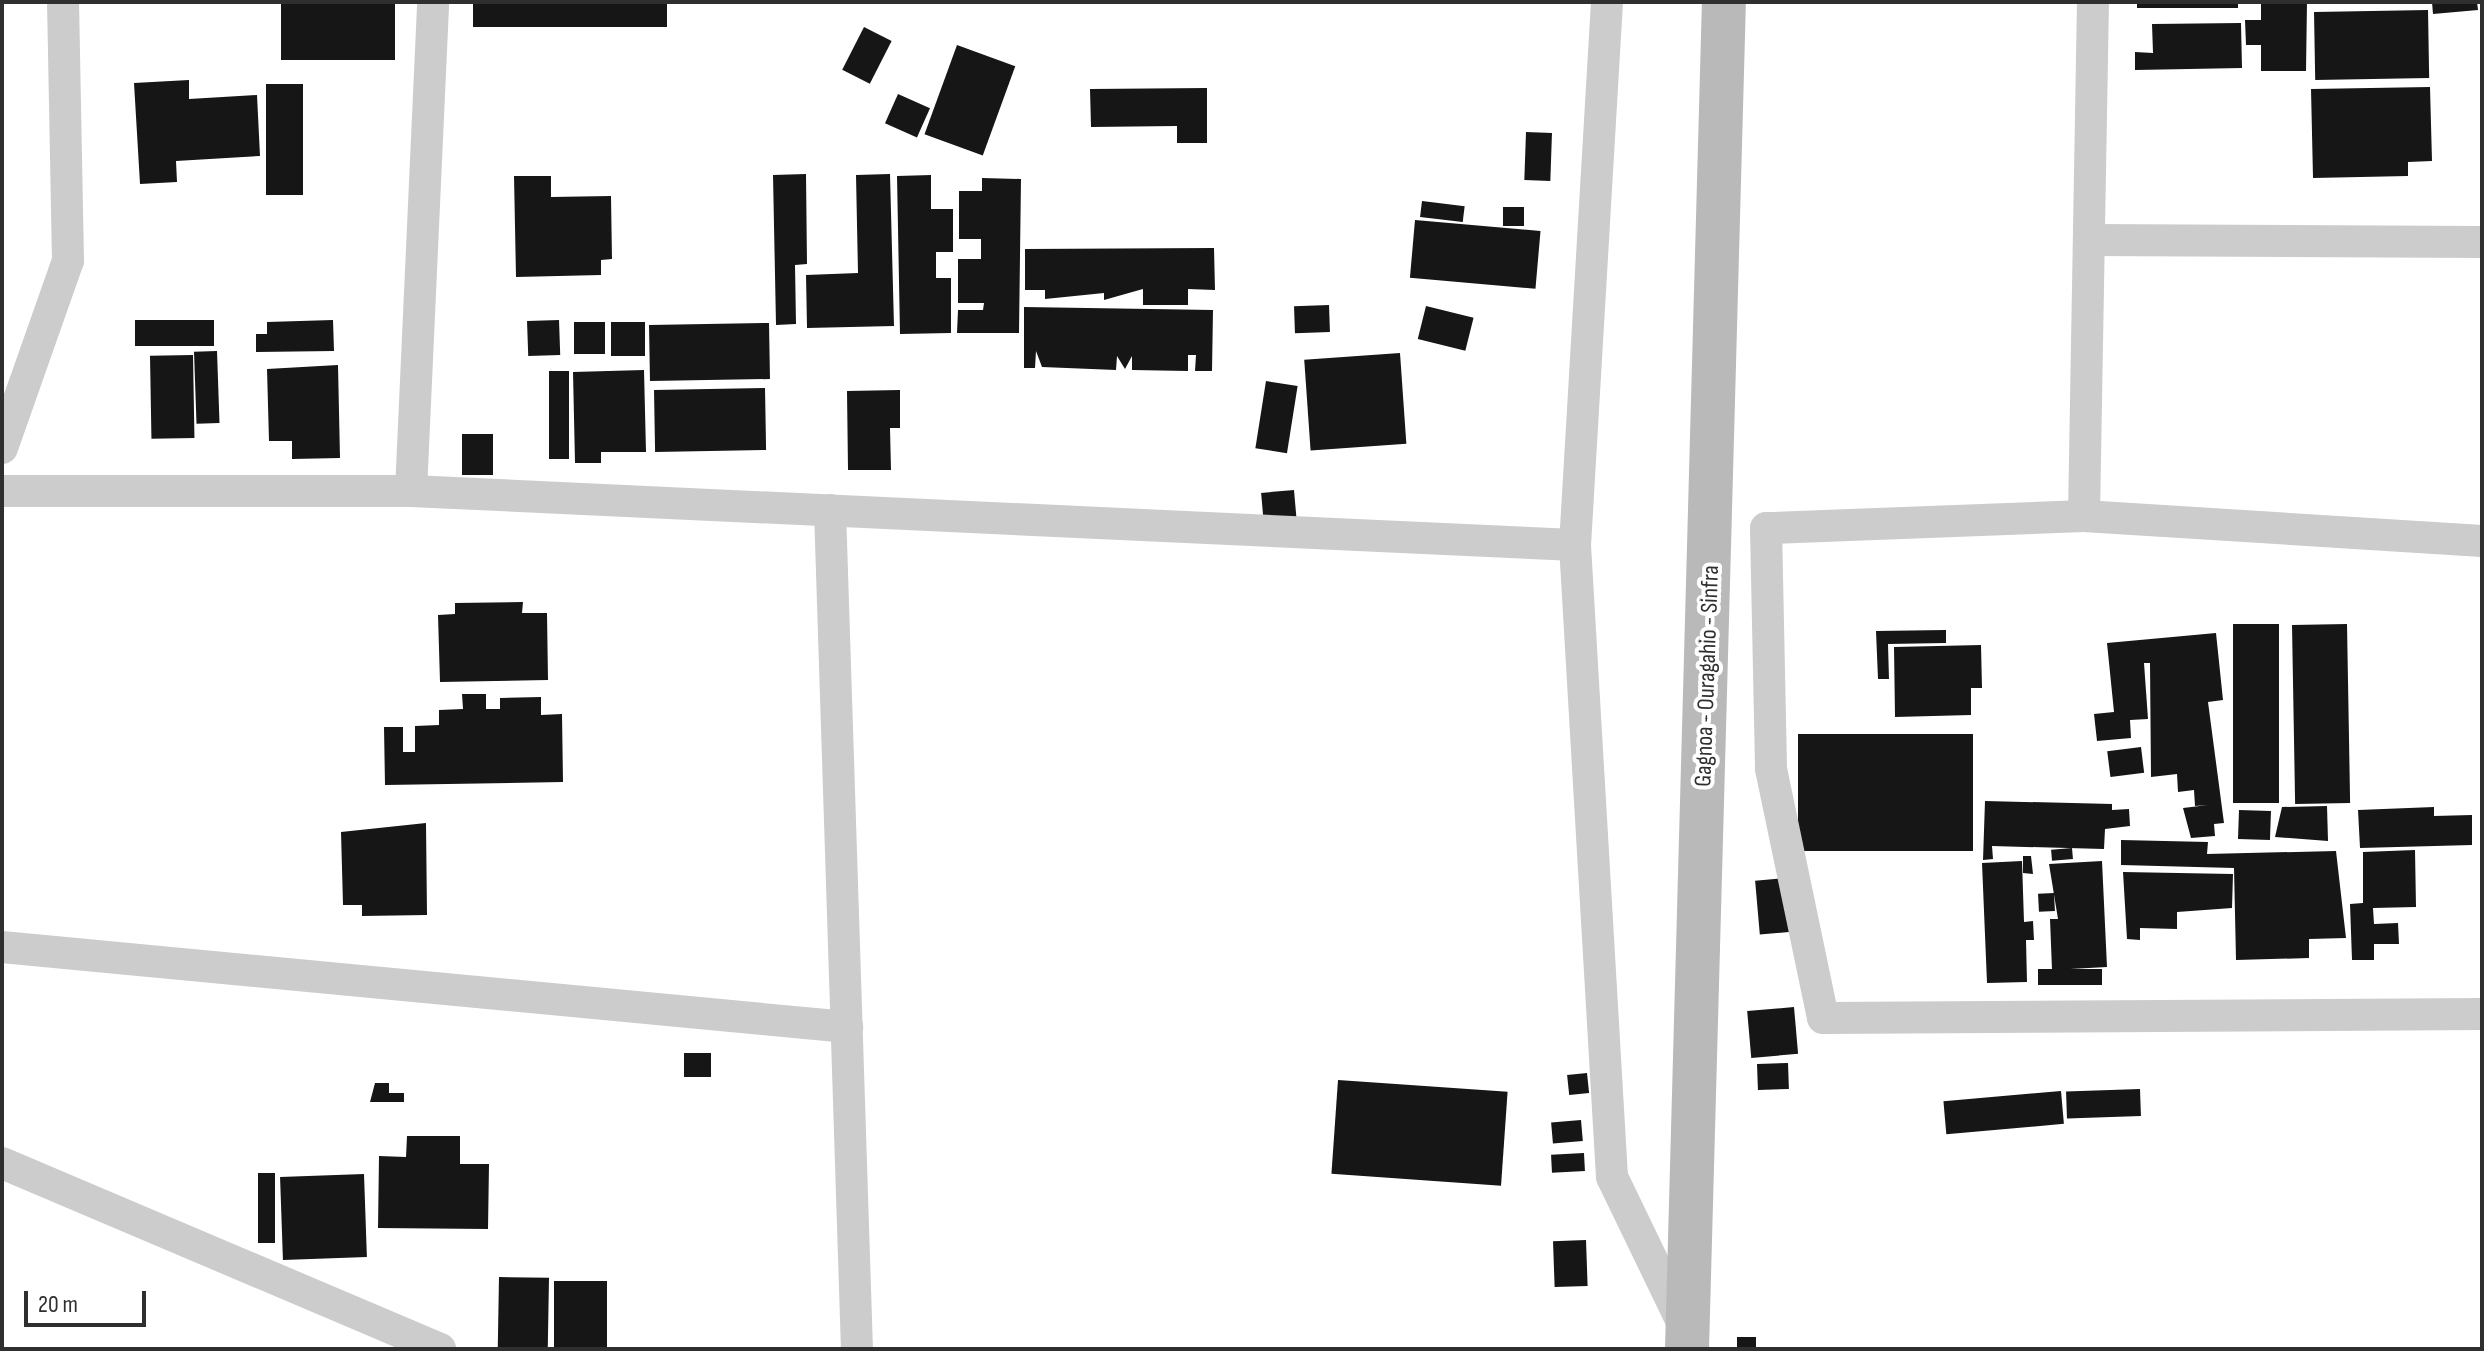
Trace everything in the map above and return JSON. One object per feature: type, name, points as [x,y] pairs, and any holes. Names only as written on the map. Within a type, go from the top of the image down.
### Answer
[{"type":"main road","name":"Gagnoa - Ouragahio - Sinfra","points":[[1687,1340],[1724,2]]},
{"type":"street","points":[[2,448],[68,261],[63,2]]},
{"type":"street","points":[[411,491],[433,2]]},
{"type":"street","points":[[1607,2],[1575,545],[1612,1177],[1687,1340]]},
{"type":"street","points":[[2084,516],[2093,2]]},
{"type":"street","points":[[2089,240],[2482,242]]},
{"type":"street","points":[[2,491],[411,491],[1575,545]]},
{"type":"street","points":[[830,510],[857,1349]]},
{"type":"street","points":[[2482,541],[2084,516],[1766,528],[1771,769],[1823,1018],[2482,1014]]},
{"type":"street","points":[[2,947],[847,1027]]},
{"type":"street","points":[[2,1163],[440,1349]]},
{"type":"building","points":[[281,2],[395,2],[395,60],[281,60]]},
{"type":"building","points":[[473,2],[667,2],[667,27],[473,27]]},
{"type":"building","points":[[2137,2],[2238,2],[2238,8],[2137,8]]},
{"type":"building","points":[[2261,2],[2307,2],[2306,71],[2261,71],[2261,45],[2246,45],[2245,20],[2261,20]]},
{"type":"building","points":[[2432,2],[2477,2],[2478,10],[2433,14]]},
{"type":"building","points":[[2428,10],[2429,78],[2315,80],[2314,12]]},
{"type":"building","points":[[2241,23],[2242,68],[2135,70],[2135,52],[2153,53],[2152,24]]},
{"type":"building","points":[[864,27],[892,41],[870,84],[842,70]]},
{"type":"building","points":[[957,45],[1015,66],[983,155],[925,134]]},
{"type":"building","points":[[189,80],[189,99],[257,95],[260,156],[176,161],[177,182],[140,184],[134,83]]},
{"type":"building","points":[[266,84],[303,84],[303,195],[266,195]]},
{"type":"building","points":[[2430,87],[2432,161],[2408,162],[2408,176],[2313,178],[2311,89]]},
{"type":"building","points":[[1207,88],[1207,143],[1177,143],[1177,126],[1091,127],[1090,89]]},
{"type":"building","points":[[898,94],[930,108],[917,137],[885,123]]},
{"type":"building","points":[[1526,132],[1552,133],[1550,181],[1524,180]]},
{"type":"building","points":[[806,174],[807,264],[795,265],[796,324],[776,325],[773,175]]},
{"type":"building","points":[[890,174],[894,326],[807,328],[806,275],[858,273],[856,175]]},
{"type":"building","points":[[931,175],[931,209],[953,209],[953,252],[936,252],[936,278],[951,278],[951,333],[900,334],[897,176]]},
{"type":"building","points":[[514,176],[551,176],[551,197],[611,196],[612,259],[601,260],[601,275],[516,277]]},
{"type":"building","points":[[982,178],[1021,179],[1019,333],[957,333],[958,310],[983,310],[984,303],[958,303],[958,259],[981,259],[981,239],[959,239],[959,191],[982,191]]},
{"type":"building","points":[[1422,201],[1465,206],[1463,222],[1420,217]]},
{"type":"building","points":[[1503,207],[1524,207],[1524,226],[1503,226]]},
{"type":"building","points":[[1415,220],[1541,231],[1535,289],[1410,278]]},
{"type":"building","points":[[1214,248],[1215,290],[1188,289],[1188,305],[1143,305],[1143,289],[1104,300],[1104,293],[1045,299],[1045,290],[1025,290],[1025,249]]},
{"type":"building","points":[[1329,305],[1330,332],[1295,333],[1294,306]]},
{"type":"building","points":[[1426,306],[1474,318],[1465,351],[1418,339]]},
{"type":"building","points":[[1024,307],[1213,310],[1212,371],[1195,371],[1196,355],[1188,355],[1188,371],[1132,370],[1132,356],[1125,369],[1117,356],[1116,370],[1042,367],[1036,351],[1035,368],[1024,368]]},
{"type":"building","points":[[135,320],[214,320],[214,346],[135,346]]},
{"type":"building","points":[[333,320],[334,351],[256,352],[256,334],[267,334],[267,322]]},
{"type":"building","points":[[559,320],[560,355],[528,356],[527,321]]},
{"type":"building","points":[[574,322],[605,322],[605,354],[574,354]]},
{"type":"building","points":[[611,322],[645,322],[645,356],[611,356]]},
{"type":"building","points":[[769,323],[770,379],[650,381],[649,325]]},
{"type":"building","points":[[217,351],[220,423],[197,424],[194,352]]},
{"type":"building","points":[[1400,353],[1406,444],[1311,450],[1304,360]]},
{"type":"building","points":[[193,355],[194,438],[151,439],[150,356]]},
{"type":"building","points":[[338,365],[340,458],[292,459],[292,441],[269,441],[267,369]]},
{"type":"building","points":[[644,370],[646,452],[601,452],[601,463],[575,463],[573,372]]},
{"type":"building","points":[[549,371],[569,371],[569,459],[549,459]]},
{"type":"building","points":[[1266,381],[1298,386],[1287,453],[1255,448]]},
{"type":"building","points":[[765,388],[766,450],[655,452],[654,390]]},
{"type":"building","points":[[900,390],[900,428],[890,428],[891,470],[848,470],[847,391]]},
{"type":"building","points":[[462,434],[493,434],[493,475],[462,475]]},
{"type":"building","points":[[1294,490],[1297,525],[1264,528],[1261,493]]},
{"type":"building","points":[[523,602],[522,613],[547,613],[548,680],[440,682],[438,615],[455,614],[455,603]]},
{"type":"building","points":[[2233,624],[2279,624],[2279,803],[2233,803]]},
{"type":"building","points":[[2347,624],[2350,803],[2295,804],[2292,625]]},
{"type":"building","points":[[1946,630],[1946,643],[1888,644],[1889,679],[1878,679],[1876,631]]},
{"type":"building","points":[[2216,633],[2223,700],[2208,702],[2224,823],[2214,824],[2215,836],[2191,838],[2183,808],[2208,805],[2195,806],[2194,790],[2178,792],[2177,774],[2151,777],[2150,663],[2144,663],[2148,719],[2130,720],[2131,738],[2097,741],[2094,714],[2114,712],[2107,643]]},
{"type":"building","points":[[1981,645],[1982,688],[1971,688],[1971,715],[1895,717],[1894,647]]},
{"type":"building","points":[[462,694],[486,694],[486,709],[500,709],[500,698],[541,697],[541,715],[562,714],[563,782],[385,785],[384,727],[403,727],[403,752],[415,752],[415,726],[439,725],[439,710],[463,709]]},
{"type":"building","points":[[1798,734],[1973,734],[1973,851],[1798,851]]},
{"type":"building","points":[[2141,747],[2144,773],[2110,777],[2107,751]]},
{"type":"building","points":[[1985,801],[2112,804],[2112,810],[2129,809],[2130,826],[2105,829],[2104,849],[1992,846],[1993,859],[1983,860]]},
{"type":"building","points":[[2327,806],[2328,841],[2275,837],[2282,807]]},
{"type":"building","points":[[2434,807],[2434,816],[2472,815],[2472,845],[2360,848],[2358,810]]},
{"type":"building","points":[[2239,810],[2271,811],[2270,840],[2238,839]]},
{"type":"building","points":[[426,823],[427,915],[362,916],[362,905],[343,905],[341,832]]},
{"type":"building","points":[[2121,840],[2208,842],[2207,854],[2336,851],[2346,938],[2309,939],[2309,958],[2236,960],[2234,868],[2121,865]]},
{"type":"building","points":[[2072,848],[2073,859],[2052,861],[2051,850]]},
{"type":"building","points":[[2415,850],[2416,907],[2373,908],[2374,924],[2398,923],[2399,944],[2374,944],[2374,960],[2352,960],[2350,904],[2363,903],[2363,852]]},
{"type":"building","points":[[2023,856],[2031,856],[2033,874],[2023,873]]},
{"type":"building","points":[[2022,861],[2024,922],[2033,921],[2034,940],[2026,940],[2027,982],[1987,983],[1982,863]]},
{"type":"building","points":[[2102,861],[2107,967],[2052,970],[2050,919],[2058,919],[2049,864]]},
{"type":"building","points":[[2123,872],[2233,874],[2232,908],[2177,912],[2177,929],[2140,928],[2140,940],[2127,939]]},
{"type":"building","points":[[1787,878],[1792,932],[1760,935],[1755,881]]},
{"type":"building","points":[[2054,893],[2055,911],[2039,912],[2038,894]]},
{"type":"building","points":[[2038,969],[2102,969],[2102,985],[2038,985]]},
{"type":"building","points":[[1794,1007],[1798,1054],[1751,1058],[1747,1011]]},
{"type":"building","points":[[684,1053],[711,1053],[711,1077],[684,1077]]},
{"type":"building","points":[[1788,1063],[1789,1089],[1758,1090],[1757,1064]]},
{"type":"building","points":[[1587,1073],[1589,1093],[1569,1095],[1567,1075]]},
{"type":"building","points":[[1338,1080],[1508,1092],[1501,1186],[1331,1174]]},
{"type":"building","points":[[375,1083],[389,1083],[389,1093],[404,1093],[404,1102],[370,1102]]},
{"type":"building","points":[[2140,1089],[2141,1116],[2067,1119],[2066,1092]]},
{"type":"building","points":[[2061,1091],[2064,1124],[1946,1134],[1943,1101]]},
{"type":"building","points":[[1581,1120],[1583,1141],[1553,1144],[1551,1123]]},
{"type":"building","points":[[407,1136],[460,1136],[460,1164],[489,1164],[488,1229],[378,1228],[379,1156],[406,1157]]},
{"type":"building","points":[[1584,1153],[1585,1171],[1552,1173],[1551,1155]]},
{"type":"building","points":[[258,1173],[275,1173],[275,1243],[258,1243]]},
{"type":"building","points":[[364,1174],[367,1257],[283,1260],[280,1177]]},
{"type":"building","points":[[1586,1240],[1588,1286],[1555,1287],[1553,1241]]},
{"type":"building","points":[[499,1277],[549,1278],[548,1349],[498,1349]]},
{"type":"building","points":[[554,1281],[607,1281],[607,1349],[554,1349]]},
{"type":"building","points":[[1737,1337],[1756,1337],[1756,1349],[1737,1349]]}]
